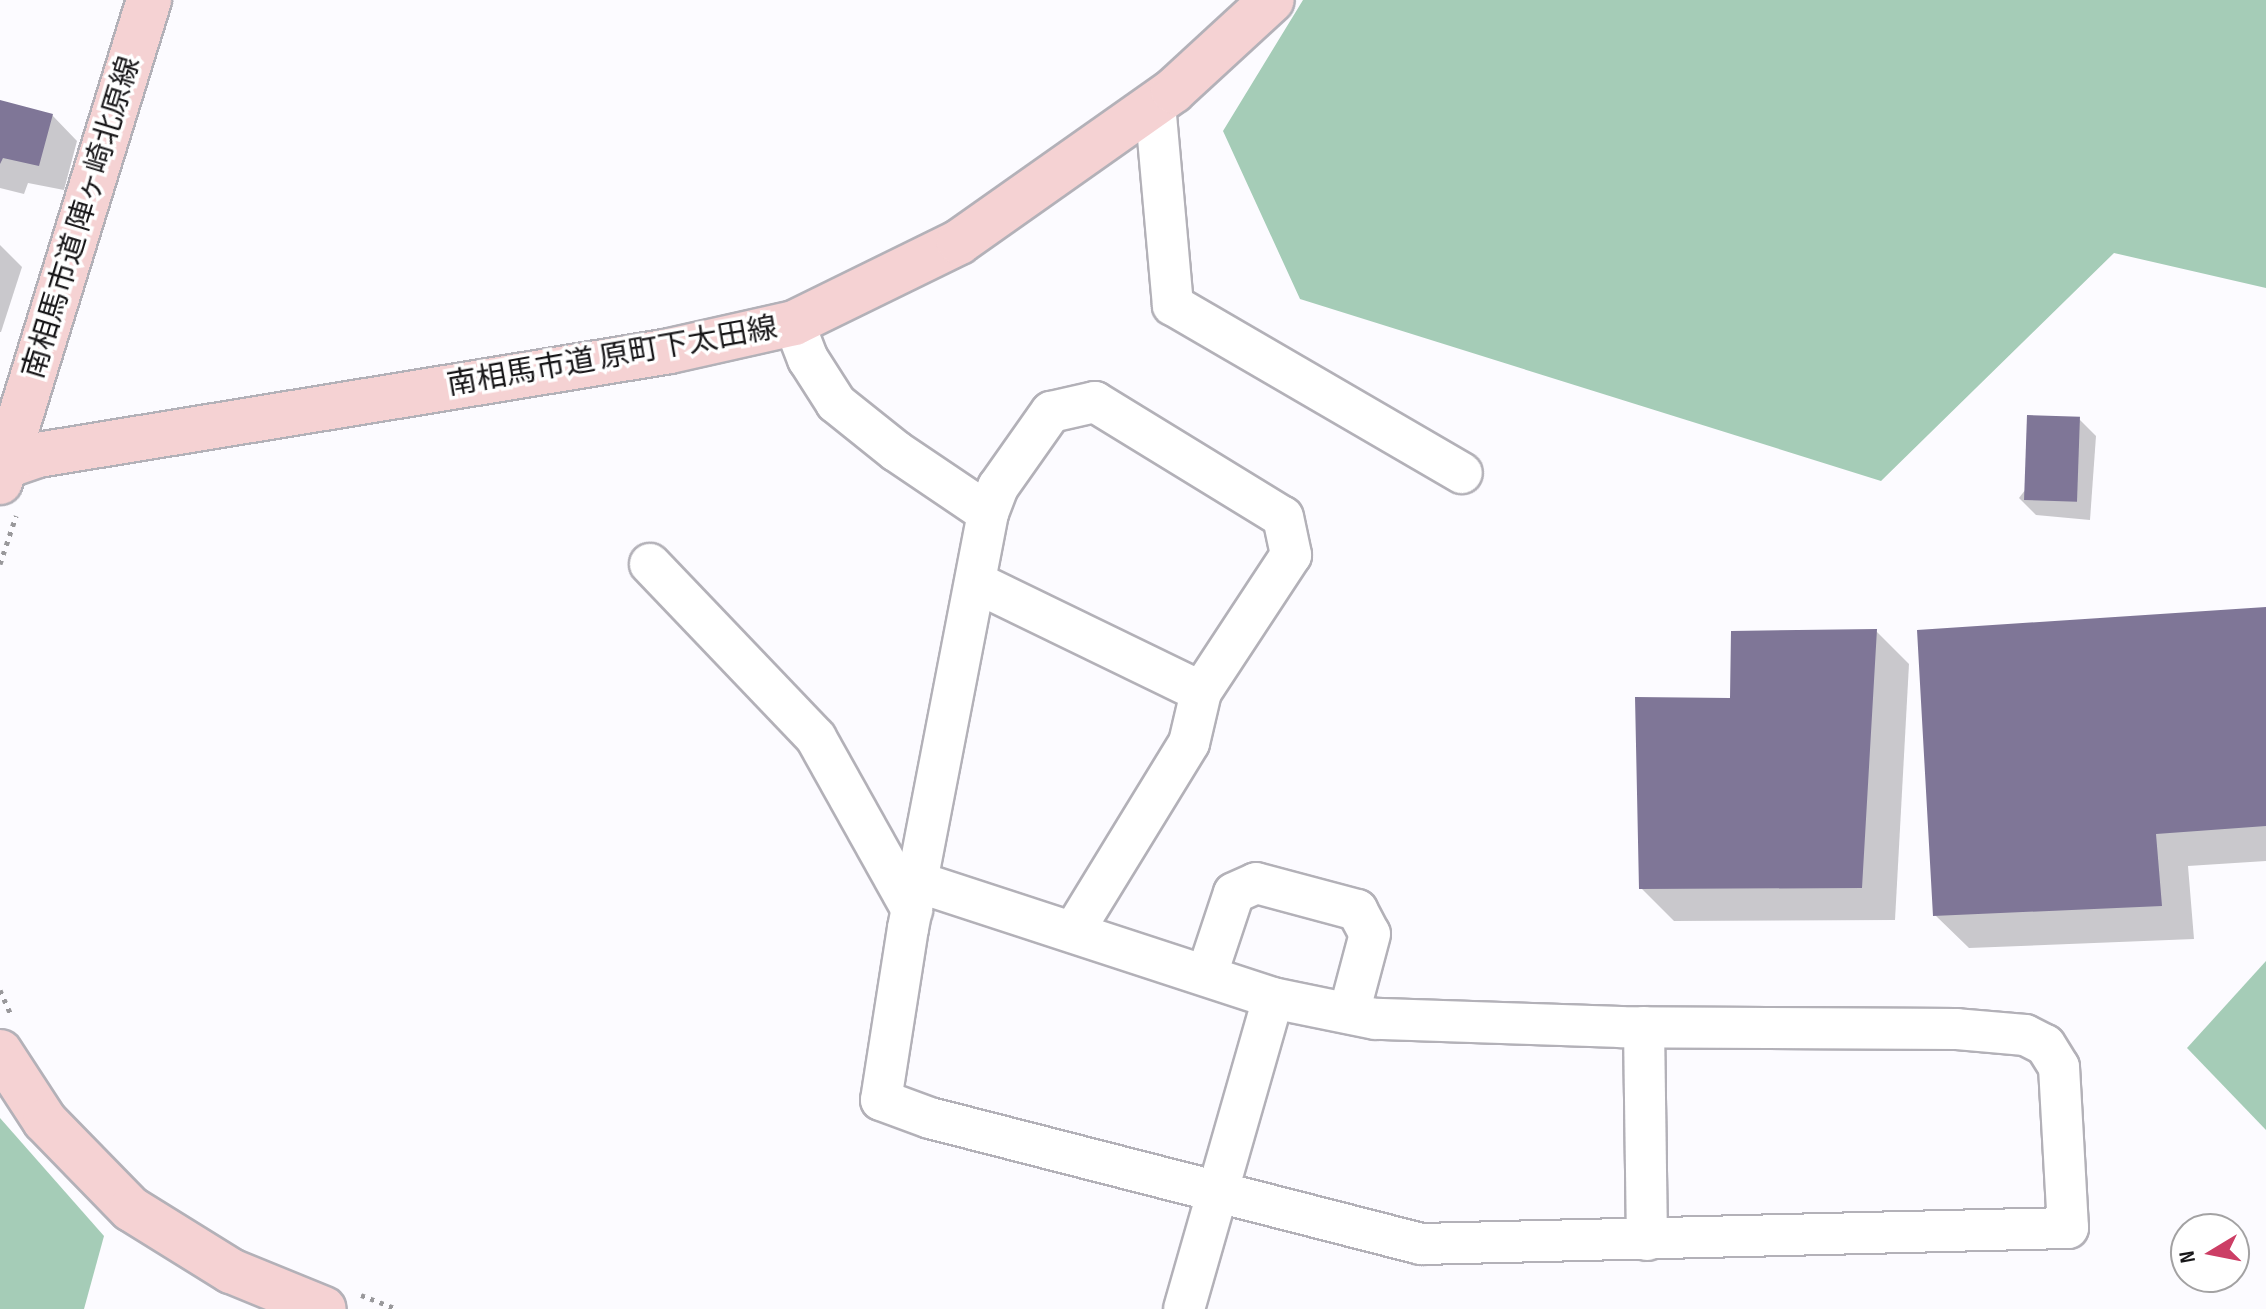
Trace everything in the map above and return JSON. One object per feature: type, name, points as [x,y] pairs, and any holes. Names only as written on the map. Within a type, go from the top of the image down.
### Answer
[{"type":"street","name":"南相馬市道 陣ヶ崎北原線","points":[[2,471],[149,0]]},
{"type":"street","name":"南相馬市道 原町下太田線","points":[[2,471],[38,455],[670,351],[794,323],[937,255],[1155,104],[1216,55],[1272,0]]},
{"type":"street","points":[[1155,104],[1173,305],[1462,473]]},
{"type":"street","points":[[794,323],[808,359],[836,403],[896,451],[988,513]]},
{"type":"street","points":[[650,564],[816,738],[915,896],[1074,931],[1273,998],[1375,1019],[1644,1027],[1895,1027],[2025,1035],[2045,1045],[2059,1067],[2068,1228],[1421,1244],[930,1118],[881,1100],[915,896],[988,513],[998,487],[1051,412],[1095,402],[1283,517],[1291,555],[1201,692],[1189,743],[1074,931]]},
{"type":"street","points":[[977,583],[1201,692]]},
{"type":"street","points":[[1207,974],[1234,893],[1256,883],[1357,910],[1370,934],[1349,1013]]},
{"type":"street","points":[[1184,1309],[1273,998]]},
{"type":"street","points":[[1644,1027],[1647,1240]]},
{"type":"street","points":[[9,1040],[45,1121],[131,1209],[231,1271],[340,1301]]},
{"type":"path","points":[[0,990],[9,1040]]},
{"type":"path","points":[[340,1301],[397,1309]]},
{"type":"green space","points":[[1303,0],[2266,0],[2266,288],[2114,253],[1881,481],[1300,299],[1223,131]]},
{"type":"green space","points":[[2266,961],[2266,1130],[2187,1048]]},
{"type":"green space","points":[[0,1118],[104,1236],[84,1309],[0,1309]]},
{"type":"building","points":[[0,100],[53,114],[39,166],[3,158],[0,164]]},
{"type":"building","points":[[2027,415],[2080,417],[2077,502],[2024,500]]},
{"type":"building","points":[[2266,607],[2266,826],[2156,834],[2162,906],[1933,916],[1917,630]]},
{"type":"building","points":[[1877,629],[1862,888],[1639,889],[1635,697],[1730,698],[1731,631]]}]
